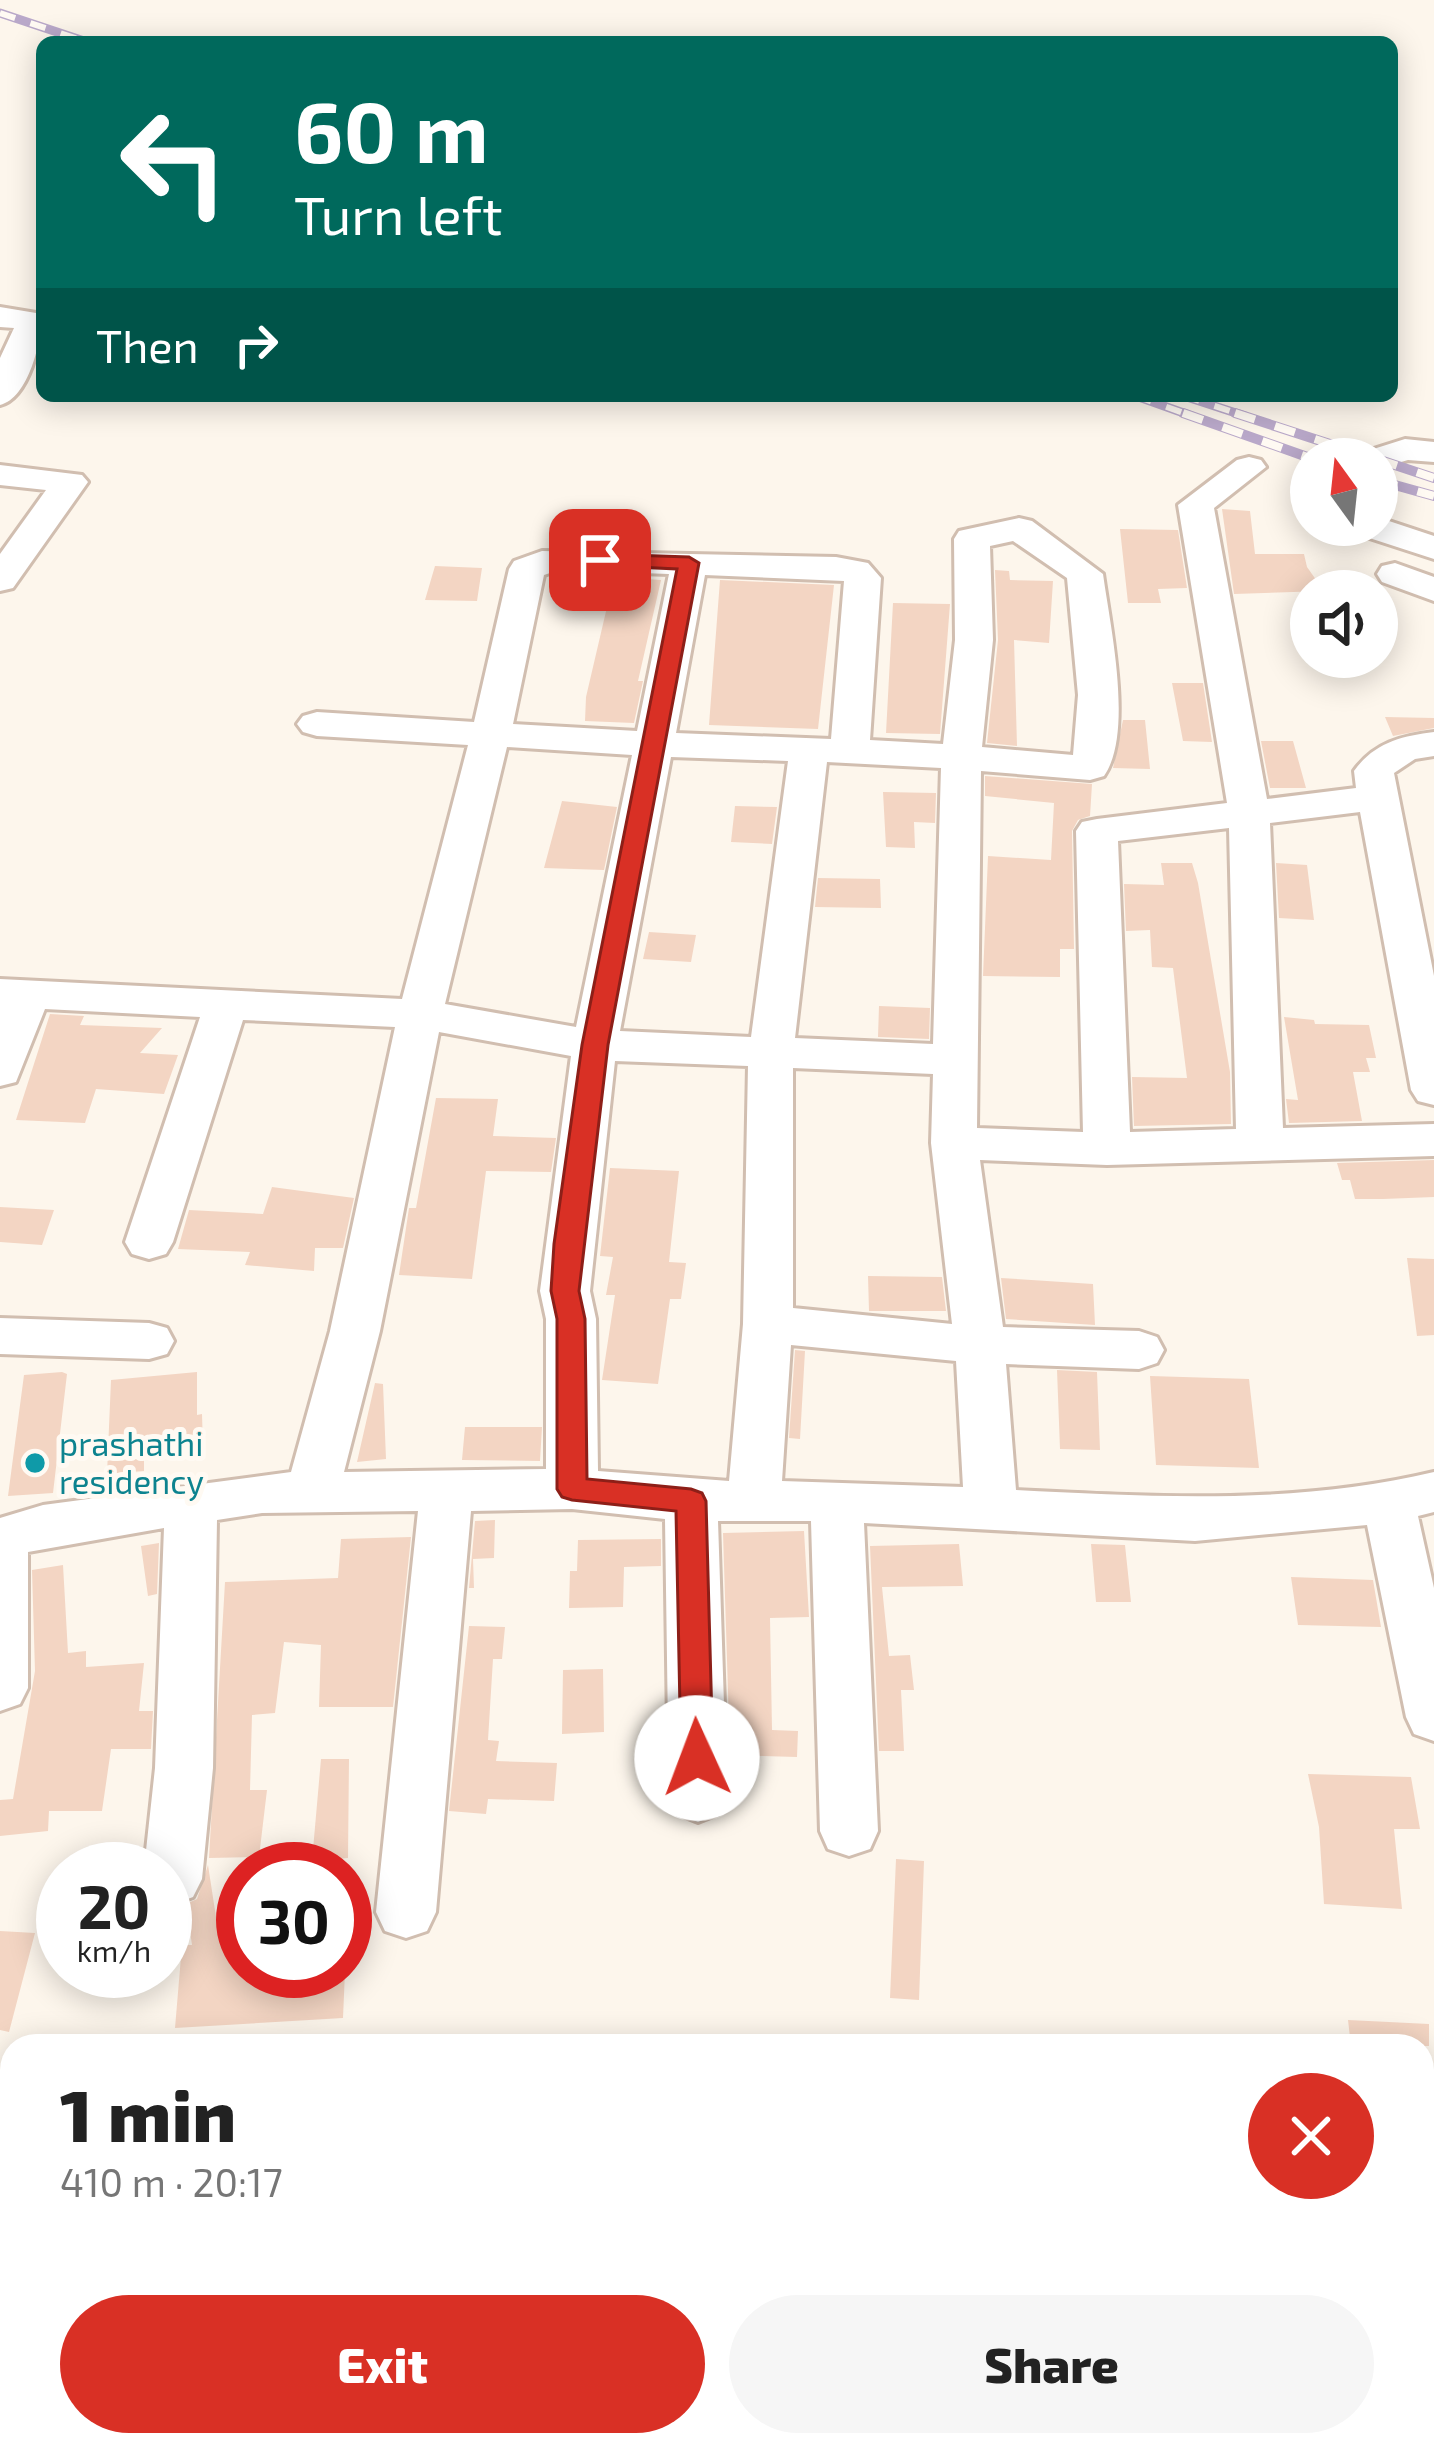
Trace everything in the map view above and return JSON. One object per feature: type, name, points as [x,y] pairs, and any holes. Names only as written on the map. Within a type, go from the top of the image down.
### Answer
[{"type":"street","points":[[0,317],[33,321],[0,395]]},
{"type":"street","points":[[1398,451],[1434,452]]},
{"type":"street","points":[[1249,467],[1196,506],[1249,813],[1260,1143]]},
{"type":"street","points":[[0,475],[70,482],[0,580]]},
{"type":"street","points":[[317,724],[961,757],[1090,768],[1097,742],[1098,663],[1085,574],[1019,529],[972,539],[974,640],[961,757],[961,966],[953,1060],[954,1143],[980,1345],[991,1512]]},
{"type":"street","points":[[1398,536],[1434,548]]},
{"type":"street","points":[[312,1492],[355,1330],[420,1014],[527,569],[555,559],[836,568],[855,571],[863,578],[771,1052],[766,1136],[768,1324],[754,1502]]},
{"type":"street","points":[[572,1489],[571,1319],[565,1291],[595,1045],[689,563]]},
{"type":"street","points":[[1398,575],[1434,590]]},
{"type":"street","points":[[1434,744],[1401,748],[1374,771],[1434,1090]]},
{"type":"street","points":[[1107,1149],[1097,831],[1378,798]]},
{"type":"street","points":[[0,1071],[14,994],[420,1014],[595,1045],[953,1060]]},
{"type":"street","points":[[149,1243],[227,1002]]},
{"type":"street","points":[[954,1143],[1107,1149],[1434,1140]]},
{"type":"street","points":[[768,1324],[980,1345],[1139,1349]]},
{"type":"street","points":[[0,1336],[148,1341]]},
{"type":"street","points":[[0,1688],[0,1539],[43,1526],[262,1493],[572,1489],[691,1501],[837,1501],[1196,1520],[1411,1497],[1434,1718]]},
{"type":"street","points":[[406,1912],[447,1490]]},
{"type":"street","points":[[691,1501],[698,1797]]},
{"type":"street","points":[[837,1501],[849,1831]]},
{"type":"street","points":[[176,1842],[184,1768],[191,1504]]},
{"type":"building","points":[[1222,509],[1250,511],[1255,554],[1304,554],[1309,570],[1290,570],[1290,592],[1234,594]]},
{"type":"building","points":[[1120,529],[1178,530],[1187,588],[1158,589],[1161,603],[1128,603]]},
{"type":"building","points":[[435,566],[482,568],[477,601],[425,600]]},
{"type":"building","points":[[995,570],[1009,571],[1010,580],[1053,581],[1049,643],[1014,640],[1017,746],[987,743],[998,640]]},
{"type":"building","points":[[614,577],[661,580],[638,681],[643,681],[634,723],[585,721],[586,697]]},
{"type":"building","points":[[720,580],[834,585],[818,729],[709,725]]},
{"type":"building","points":[[893,603],[950,604],[940,734],[886,733]]},
{"type":"building","points":[[1172,683],[1203,683],[1212,742],[1183,741]]},
{"type":"building","points":[[1385,717],[1434,718],[1434,728],[1393,736]]},
{"type":"building","points":[[1123,720],[1145,720],[1150,769],[1113,768]]},
{"type":"building","points":[[1261,741],[1293,741],[1306,788],[1270,788]]},
{"type":"building","points":[[985,776],[1092,784],[1090,816],[1078,820],[1072,831],[1074,949],[1060,949],[1060,977],[983,976],[988,856],[1051,860],[1054,803],[985,796]]},
{"type":"building","points":[[883,792],[936,793],[935,823],[914,822],[915,848],[886,847]]},
{"type":"building","points":[[562,801],[617,807],[604,870],[544,868]]},
{"type":"building","points":[[735,806],[777,807],[772,844],[731,842]]},
{"type":"building","points":[[1161,863],[1192,863],[1198,883],[1230,1072],[1231,1124],[1134,1126],[1132,1077],[1187,1078],[1173,968],[1152,967],[1150,930],[1126,931],[1124,884],[1164,885]]},
{"type":"building","points":[[1276,863],[1307,865],[1314,920],[1279,918]]},
{"type":"building","points":[[818,878],[880,879],[881,908],[815,907]]},
{"type":"building","points":[[649,932],[696,935],[691,962],[643,959]]},
{"type":"building","points":[[879,1006],[930,1008],[929,1039],[878,1037]]},
{"type":"building","points":[[50,1014],[84,1016],[80,1025],[162,1028],[140,1053],[178,1055],[164,1094],[96,1089],[85,1123],[16,1120]]},
{"type":"building","points":[[1284,1017],[1314,1020],[1315,1024],[1369,1025],[1376,1058],[1366,1058],[1370,1072],[1353,1072],[1362,1121],[1289,1123],[1286,1099],[1298,1100]]},
{"type":"building","points":[[436,1098],[498,1099],[493,1136],[556,1138],[551,1172],[486,1171],[472,1279],[399,1275],[409,1208],[416,1208]]},
{"type":"building","points":[[1434,1160],[1434,1197],[1383,1199],[1355,1199],[1350,1180],[1342,1180],[1337,1163]]},
{"type":"building","points":[[610,1168],[679,1171],[669,1262],[686,1263],[681,1299],[670,1299],[658,1384],[602,1380],[615,1295],[606,1295],[613,1257],[600,1256]]},
{"type":"building","points":[[272,1187],[354,1198],[343,1248],[315,1248],[314,1271],[245,1265],[250,1252],[178,1249],[189,1210],[263,1214]]},
{"type":"building","points":[[0,1207],[54,1210],[42,1245],[0,1242]]},
{"type":"building","points":[[1407,1258],[1434,1259],[1434,1335],[1417,1336]]},
{"type":"building","points":[[868,1276],[942,1277],[946,1311],[869,1311]]},
{"type":"building","points":[[1001,1278],[1093,1284],[1095,1325],[1006,1319]]},
{"type":"building","points":[[795,1350],[805,1351],[800,1439],[789,1438]]},
{"type":"building","points":[[1057,1370],[1097,1372],[1100,1450],[1060,1449]]},
{"type":"building","points":[[197,1372],[203,1447],[144,1455],[144,1471],[107,1474],[111,1380]]},
{"type":"building","points":[[67,1374],[53,1493],[8,1496],[24,1375]]},
{"type":"building","points":[[1150,1376],[1249,1379],[1259,1468],[1156,1465]]},
{"type":"building","points":[[375,1383],[383,1384],[386,1459],[357,1462]]},
{"type":"building","points":[[465,1427],[542,1427],[540,1461],[462,1460]]},
{"type":"building","points":[[495,1520],[494,1558],[473,1559],[474,1588],[469,1588],[475,1521]]},
{"type":"building","points":[[804,1531],[809,1617],[770,1618],[772,1730],[798,1731],[797,1757],[730,1755],[723,1533]]},
{"type":"building","points":[[411,1537],[393,1707],[319,1707],[321,1645],[284,1642],[275,1713],[252,1715],[250,1790],[267,1790],[261,1842],[216,1842],[216,1858],[209,1858],[225,1582],[338,1578],[341,1539]]},
{"type":"building","points":[[661,1539],[661,1566],[624,1567],[623,1607],[569,1608],[570,1571],[577,1571],[578,1540]]},
{"type":"building","points":[[159,1543],[157,1594],[148,1596],[141,1546]]},
{"type":"building","points":[[959,1544],[963,1586],[882,1587],[889,1656],[910,1655],[914,1690],[901,1690],[904,1751],[879,1751],[870,1546]]},
{"type":"building","points":[[1091,1544],[1125,1545],[1131,1602],[1096,1602]]},
{"type":"building","points":[[63,1565],[68,1653],[86,1651],[86,1667],[144,1663],[139,1711],[153,1711],[151,1749],[111,1749],[102,1811],[49,1811],[48,1831],[0,1836],[0,1800],[13,1799],[35,1671],[32,1570]]},
{"type":"building","points":[[1291,1577],[1373,1580],[1381,1627],[1298,1625]]},
{"type":"building","points":[[469,1626],[505,1627],[502,1659],[493,1659],[488,1740],[499,1741],[496,1761],[557,1763],[554,1801],[488,1799],[486,1814],[449,1811]]},
{"type":"building","points":[[603,1669],[604,1732],[562,1734],[563,1670]]},
{"type":"building","points":[[321,1759],[349,1759],[348,1842],[314,1842]]},
{"type":"building","points":[[1308,1774],[1411,1777],[1420,1829],[1394,1829],[1402,1909],[1324,1904],[1319,1827]]},
{"type":"building","points":[[896,1859],[924,1861],[919,2000],[890,1998]]},
{"type":"building","points":[[208,1865],[216,1917],[216,1998],[344,1998],[343,2018],[175,2028],[178,1998],[192,1998],[192,1901],[197,1899]]},
{"type":"building","points":[[0,1931],[35,1933],[9,2032],[0,2030]]},
{"type":"building","points":[[1348,2020],[1429,2024],[1429,2034],[1350,2034]]},
{"type":"railway","points":[[0,13],[69,36]]},
{"type":"railway","points":[[1153,402],[1192,416]]},
{"type":"railway","points":[[1202,402],[1245,416]]},
{"type":"railway","points":[[1183,413],[1290,451]]},
{"type":"railway","points":[[1235,413],[1312,438]]},
{"type":"railway","points":[[1398,466],[1434,478]]},
{"type":"railway","points":[[1398,486],[1434,496]]},
{"type":"place","name":"prashathi residency","points":[[35,1463]]},
{"type":"route","points":[[600,560],[689,563],[595,1045],[568,1244],[565,1291],[571,1319],[572,1489],[691,1501],[697,1758]]}]
